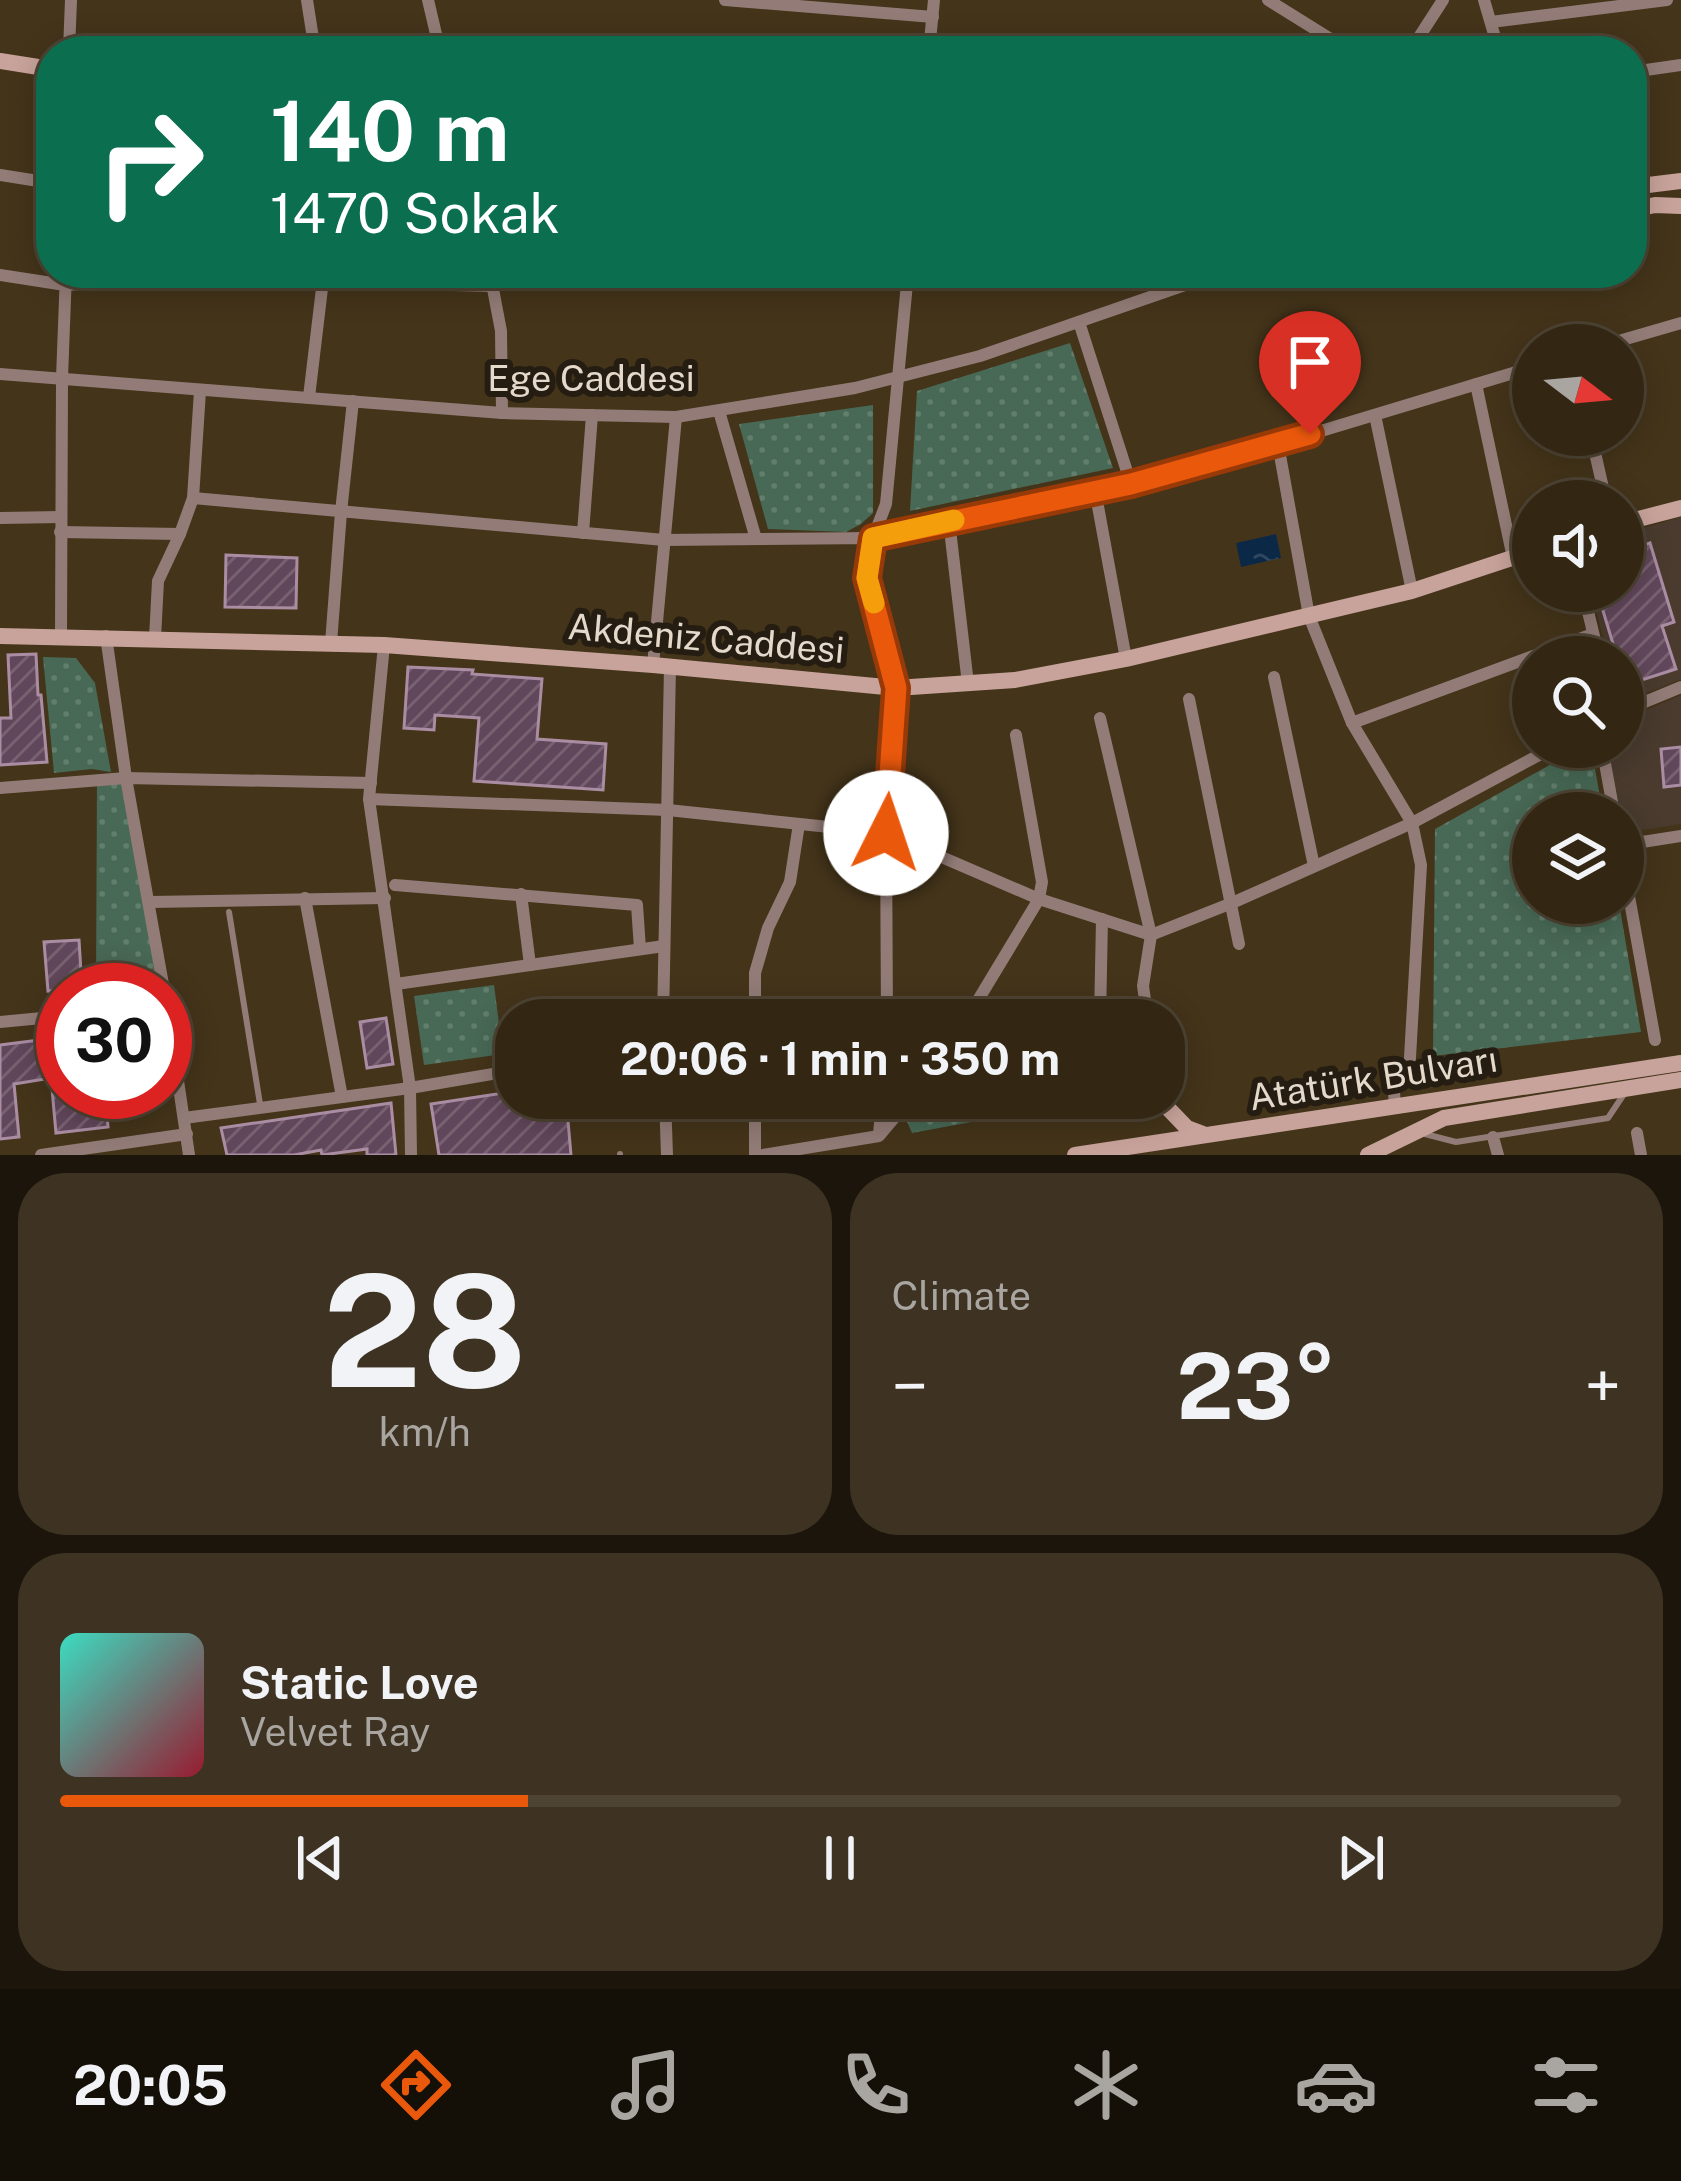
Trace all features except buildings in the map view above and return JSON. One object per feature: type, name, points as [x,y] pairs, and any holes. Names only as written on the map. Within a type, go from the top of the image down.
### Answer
[{"type":"street","points":[[69,36],[70,0]]},
{"type":"street","points":[[307,0],[313,36]]},
{"type":"street","points":[[428,0],[436,36]]},
{"type":"street","points":[[725,0],[933,17]]},
{"type":"street","points":[[931,36],[934,0]]},
{"type":"street","points":[[1268,0],[1326,36]]},
{"type":"street","points":[[1420,36],[1443,0]]},
{"type":"street","points":[[1484,0],[1495,36]]},
{"type":"street","points":[[1491,22],[1667,0]]},
{"type":"street","points":[[0,61],[36,67]]},
{"type":"street","points":[[1647,70],[1681,65]]},
{"type":"street","points":[[0,175],[36,181]]},
{"type":"street","points":[[1647,186],[1681,181]]},
{"type":"street","points":[[1647,207],[1681,206]]},
{"type":"street","points":[[0,274],[36,277]]},
{"type":"street","points":[[61,636],[66,288]]},
{"type":"street","points":[[309,397],[322,288]]},
{"type":"street","points":[[493,288],[501,332],[502,412]]},
{"type":"street","points":[[887,999],[886,833],[896,688],[867,578],[873,538],[886,504],[907,288]]},
{"type":"street","name":"Ege Caddesi","points":[[0,374],[502,412],[676,417],[855,388],[980,356],[1176,288]]},
{"type":"street","points":[[1078,322],[1131,484]]},
{"type":"street","points":[[1644,334],[1681,323]]},
{"type":"street","points":[[193,498],[664,540],[873,538],[1131,484],[1512,373]]},
{"type":"street","points":[[1476,384],[1512,552]]},
{"type":"street","points":[[155,638],[158,580],[193,498],[200,391]]},
{"type":"street","points":[[332,643],[353,401]]},
{"type":"street","points":[[719,411],[756,539]]},
{"type":"street","points":[[584,533],[592,415]]},
{"type":"street","points":[[1375,415],[1412,591]]},
{"type":"street","points":[[663,999],[668,810],[661,666],[664,540],[676,417]]},
{"type":"street","points":[[1278,444],[1309,616],[1352,723],[1412,823],[1421,865],[1409,1075],[1393,1078],[1395,1106]]},
{"type":"street","points":[[1095,490],[1126,659]]},
{"type":"street","points":[[1644,518],[1681,508]]},
{"type":"street","points":[[0,518],[180,535]]},
{"type":"street","points":[[950,521],[968,684]]},
{"type":"street","name":"Akdeniz Caddesi","points":[[0,636],[384,645],[896,688],[1015,680],[1126,659],[1412,591],[1512,557]]},
{"type":"street","points":[[1352,723],[1594,634],[1588,612]]},
{"type":"street","points":[[106,636],[159,963]]},
{"type":"street","points":[[384,645],[369,799],[410,1088],[412,1155]]},
{"type":"street","points":[[1274,677],[1314,866]]},
{"type":"street","points":[[1644,702],[1681,687]]},
{"type":"street","points":[[1189,699],[1239,944]]},
{"type":"street","points":[[1100,718],[1150,934],[1145,999]]},
{"type":"street","points":[[979,999],[1039,898],[1042,882],[1016,735]]},
{"type":"street","points":[[369,799],[668,810],[886,833],[1039,898],[1150,934],[1412,823],[1514,768]]},
{"type":"street","points":[[0,788],[126,778],[371,783]]},
{"type":"street","points":[[755,999],[755,973],[790,882],[799,824]]},
{"type":"street","points":[[1644,842],[1681,836]]},
{"type":"street","points":[[395,885],[637,905],[640,949]]},
{"type":"street","points":[[521,893],[530,965]]},
{"type":"street","points":[[305,898],[342,1097]]},
{"type":"street","points":[[150,902],[385,898]]},
{"type":"street","points":[[1100,999],[1102,919]]},
{"type":"street","points":[[1634,924],[1655,1040]]},
{"type":"street","points":[[396,984],[664,946]]},
{"type":"street","points":[[0,1022],[36,1019]]},
{"type":"street","name":"Atatürk Bulvarı","points":[[1076,1155],[1172,1148],[1209,1136],[1681,1063]]},
{"type":"street","points":[[192,1117],[495,1074]]},
{"type":"street","name":"Atatürk Bulvarı","points":[[1368,1155],[1444,1118],[1681,1080]]},
{"type":"street","points":[[184,1119],[189,1155]]},
{"type":"street","points":[[665,1119],[668,1155]]},
{"type":"street","points":[[756,1119],[759,1155],[879,1136],[893,1119]]},
{"type":"street","points":[[879,1136],[880,1119]]},
{"type":"street","points":[[1177,1119],[1186,1129],[1209,1136]]},
{"type":"street","points":[[1637,1133],[1641,1155]]},
{"type":"street","points":[[41,1155],[187,1134]]},
{"type":"street","points":[[1493,1137],[1498,1155]]},
{"type":"lane","points":[[229,912],[260,1108]]},
{"type":"lane","points":[[1416,1132],[1456,1142],[1608,1118],[1628,1088]]},
{"type":"shaded area","points":[[1681,517],[1681,679],[1644,694],[1644,636],[1603,636],[1596,612],[1644,612],[1644,528]]},
{"type":"shaded area","points":[[1681,695],[1681,824],[1644,830],[1644,792],[1615,792],[1611,768],[1644,768],[1644,711]]},
{"type":"green space","points":[[1070,343],[1113,468],[910,511],[917,391]]},
{"type":"green space","points":[[873,405],[873,513],[846,532],[768,529],[739,424]]},
{"type":"green space","points":[[43,657],[76,658],[95,683],[111,772],[54,773]]},
{"type":"green space","points":[[1544,768],[1595,768],[1599,792],[1512,792],[1512,924],[1623,924],[1641,1032],[1433,1056],[1435,829]]},
{"type":"green space","points":[[126,778],[159,963],[96,963],[97,781]]},
{"type":"green space","points":[[494,985],[495,1055],[424,1065],[414,996]]},
{"type":"green space","points":[[906,1119],[987,1119],[912,1133]]},
{"type":"water","points":[[1276,534],[1281,558],[1241,567],[1236,543]]},
{"type":"slow traffic","points":[[874,603],[867,578],[873,538],[954,520]]},
{"type":"route","points":[[886,833],[896,688],[867,578],[873,538],[1131,484],[1310,434]]}]
